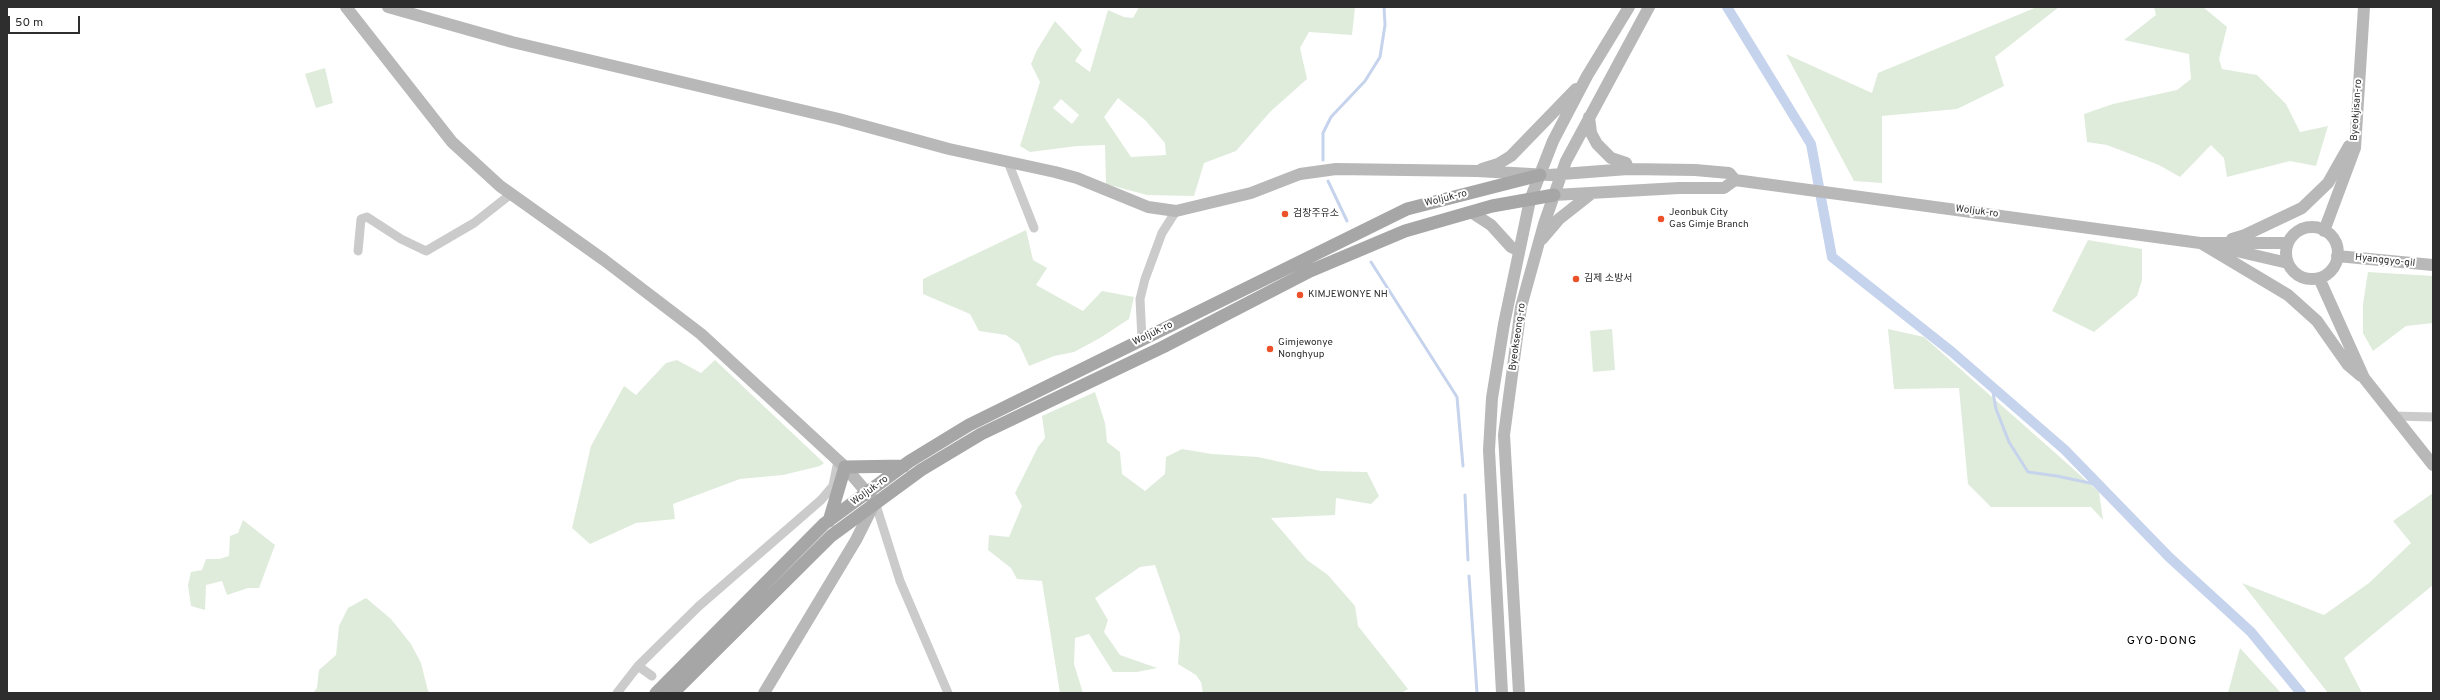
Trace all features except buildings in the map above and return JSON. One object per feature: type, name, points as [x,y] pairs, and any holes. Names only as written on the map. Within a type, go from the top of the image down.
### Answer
[{"type":"main road","name":"Woljuk-ro","points":[[673,693],[831,536],[904,466],[969,425],[1407,209],[1540,175]]},
{"type":"main road","name":"Woljuk-ro","points":[[656,693],[829,521],[921,470],[981,434],[1163,347],[1310,271],[1405,231],[1470,212],[1531,198],[1554,195]]},
{"type":"main road","points":[[829,521],[841,464],[904,466]]},
{"type":"street","points":[[346,7],[452,142],[511,194],[604,260],[701,334],[841,464],[871,498],[900,580],[948,693]]},
{"type":"street","points":[[388,7],[512,42],[832,117],[949,149],[1077,178],[1148,207],[1176,211],[1237,197],[1316,170],[1336,168],[1477,171],[1540,175]]},
{"type":"street","name":"Byeokseong-ro","points":[[1502,693],[1489,450],[1492,398],[1519,251],[1531,198],[1553,140],[1588,76],[1629,7]]},
{"type":"street","name":"Byeokseong-ro","points":[[1519,693],[1504,435],[1522,307],[1538,244],[1561,174],[1589,116],[1649,7]]},
{"type":"street","name":"Byeokjisan-ro","points":[[2324,231],[2355,148],[2364,7]]},
{"type":"street","points":[[1477,171],[1498,164],[1511,156],[1588,76]]},
{"type":"street","points":[[1589,116],[1591,133],[1597,144],[1611,158],[1626,163],[1628,169]]},
{"type":"street","points":[[2219,242],[2245,235],[2302,208],[2328,183],[2355,134]]},
{"type":"street","points":[[1008,162],[1034,228]]},
{"type":"street","name":"Woljuk-ro","points":[[1540,175],[1628,169],[1695,170],[1729,173],[1735,180],[2200,242],[2288,242]]},
{"type":"street","name":"Woljuk-ro","points":[[1554,195],[1593,192],[1724,188],[1735,180]]},
{"type":"street","points":[[1538,244],[1559,219],[1593,192]]},
{"type":"street","points":[[358,251],[361,219],[367,217],[400,239],[426,251],[474,223],[511,194]]},
{"type":"street","points":[[1142,339],[1140,299],[1145,279],[1162,232],[1176,211]]},
{"type":"street","points":[[1470,212],[1491,225],[1511,247],[1519,251]]},
{"type":"street","points":[[2313,227],[2324,231],[2334,240],[2337,256],[2330,271],[2319,278],[2299,276],[2288,263],[2286,254],[2288,242],[2297,232],[2305,228],[2313,227]]},
{"type":"street","points":[[2200,242],[2288,263]]},
{"type":"street","points":[[2200,242],[2288,295],[2316,321],[2348,365],[2364,378],[2433,465]]},
{"type":"street","name":"Hyanggyo-gil","points":[[2337,256],[2433,266]]},
{"type":"street","points":[[2319,278],[2364,378]]},
{"type":"street","points":[[2394,416],[2433,417]]},
{"type":"street","points":[[617,693],[638,666],[699,606],[821,500],[833,486],[841,464]]},
{"type":"street","points":[[764,693],[817,601],[856,540],[871,498]]},
{"type":"street","points":[[638,666],[652,676]]},
{"type":"green space","points":[[1139,7],[1355,7],[1352,35],[1309,32],[1300,48],[1307,79],[1270,112],[1236,151],[1204,163],[1194,196],[1147,195],[1106,184],[1105,145],[1077,146],[1030,152],[1020,146],[1040,82],[1031,64],[1037,50],[1055,21],[1082,50],[1075,61],[1090,72],[1108,10],[1124,17],[1133,18]],"holes":[[[1118,98],[1145,120],[1165,143],[1166,155],[1131,157],[1104,117]],[[1061,99],[1079,115],[1072,124],[1053,108]]]},
{"type":"green space","points":[[2037,7],[2059,7],[1995,57],[2004,86],[1957,109],[1882,116],[1882,183],[1854,181],[1786,54],[1872,93],[1878,73]]},
{"type":"green space","points":[[2154,7],[2203,7],[2227,27],[2219,59],[2222,69],[2257,75],[2286,104],[2300,132],[2328,126],[2316,166],[2290,161],[2227,177],[2224,158],[2211,145],[2180,177],[2159,165],[2107,145],[2087,142],[2084,114],[2113,104],[2177,90],[2191,79],[2189,54],[2124,40],[2156,15]]},
{"type":"green space","points":[[325,68],[333,103],[316,108],[305,74]]},
{"type":"green space","points":[[1026,230],[1033,260],[1047,268],[1036,285],[1083,311],[1102,291],[1134,297],[1129,319],[1100,338],[1074,352],[1054,356],[1029,366],[1019,344],[1006,335],[979,331],[970,314],[923,294],[923,279]]},
{"type":"green space","points":[[2088,240],[2142,249],[2142,280],[2137,296],[2094,332],[2052,311]]},
{"type":"green space","points":[[2368,272],[2433,276],[2433,323],[2406,326],[2373,351],[2363,333],[2363,304]]},
{"type":"green space","points":[[1612,329],[1615,370],[1593,372],[1590,331]]},
{"type":"green space","points":[[1888,329],[1924,337],[2052,450],[2099,492],[2103,520],[2091,507],[1991,507],[1968,484],[1959,388],[1894,389]]},
{"type":"green space","points":[[677,360],[701,373],[715,360],[824,463],[820,466],[783,475],[740,479],[673,504],[675,519],[636,523],[590,544],[572,528],[591,446],[624,386],[636,395],[666,363]]},
{"type":"green space","points":[[1095,392],[1105,423],[1107,442],[1120,452],[1122,474],[1145,491],[1165,474],[1166,457],[1182,449],[1212,454],[1258,457],[1321,471],[1367,472],[1379,496],[1371,504],[1336,498],[1335,515],[1271,518],[1307,560],[1328,575],[1355,606],[1358,626],[1408,689],[1401,693],[1203,693],[1201,682],[1196,675],[1178,664],[1180,636],[1155,565],[1140,567],[1095,598],[1108,620],[1104,632],[1120,655],[1157,668],[1137,672],[1113,672],[1089,634],[1075,638],[1074,664],[1083,693],[1060,693],[1042,581],[1017,579],[1011,568],[988,550],[989,535],[1009,537],[1022,506],[1015,493],[1038,447],[1045,438],[1042,416]]},
{"type":"green space","points":[[2433,493],[2433,585],[2344,658],[2362,693],[2328,693],[2242,583],[2324,615],[2369,583],[2411,543],[2393,521]]},
{"type":"green space","points":[[243,520],[275,545],[259,588],[248,588],[227,595],[222,581],[206,585],[205,610],[191,606],[188,585],[191,572],[202,570],[206,559],[219,559],[229,556],[230,536],[238,533]]},
{"type":"green space","points":[[366,598],[391,619],[411,644],[421,663],[428,691],[431,693],[313,693],[317,688],[319,670],[336,655],[339,626],[348,608]]},
{"type":"green space","points":[[2240,648],[2281,693],[2228,693]]},
{"type":"waterway","points":[[1323,160],[1323,133],[1331,117],[1365,81],[1380,57],[1385,25],[1384,7]]},
{"type":"waterway","points":[[1727,7],[1811,144],[1832,257],[1952,352],[2065,450],[2169,557],[2251,632],[2301,693]]},
{"type":"waterway","points":[[1328,181],[1347,221]]},
{"type":"waterway","points":[[1371,262],[1457,397],[1463,466]]},
{"type":"waterway","points":[[1992,387],[1996,409],[2009,442],[2028,472],[2057,476],[2099,485]]},
{"type":"waterway","points":[[1465,495],[1468,560]]},
{"type":"waterway","points":[[1469,576],[1477,693]]},
{"type":"place","name":"검창주유소","points":[[1285,214]]},
{"type":"place","name":"Jeonbuk City Gas Gimje Branch","points":[[1661,219]]},
{"type":"place","name":"김제 소방서","points":[[1576,279]]},
{"type":"place","name":"KIMJEWONYE NH","points":[[1300,295]]},
{"type":"place","name":"Gimjewonye Nonghyup","points":[[1270,349]]},
{"type":"district","name":"GYO-DONG","points":[[2162,642]]}]
